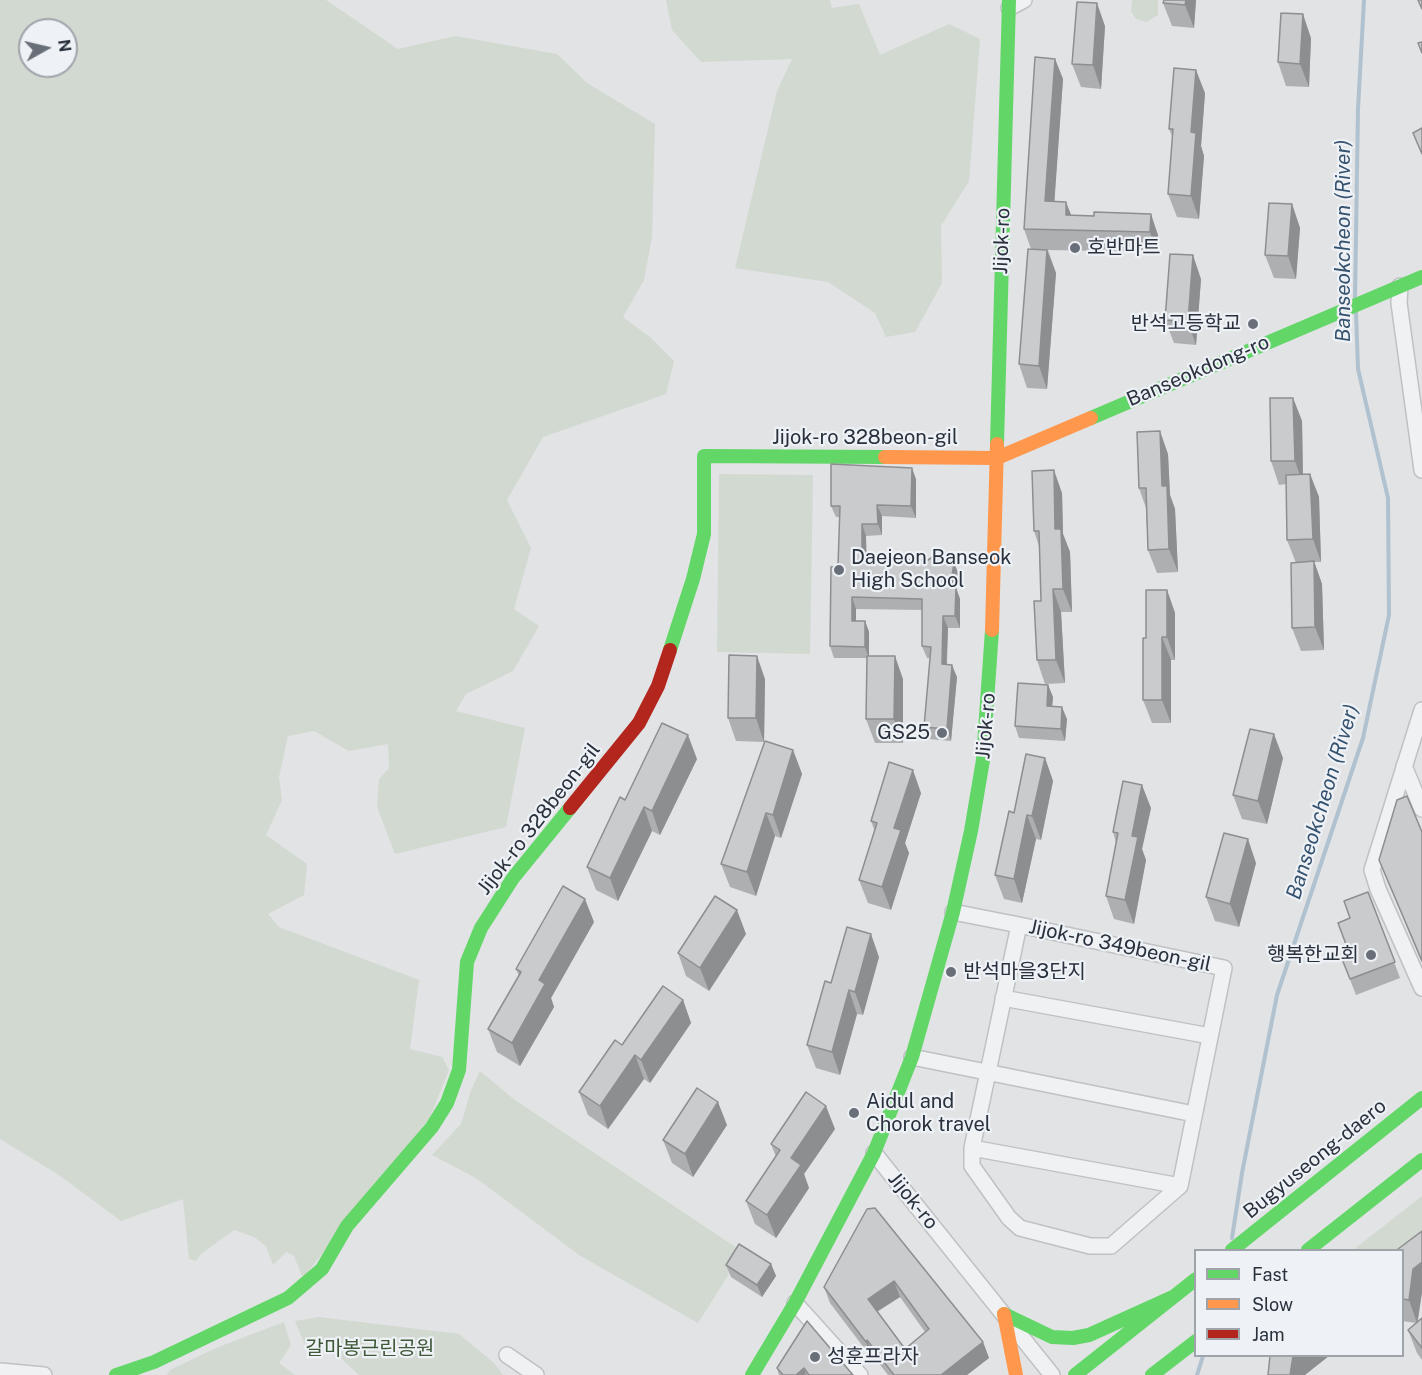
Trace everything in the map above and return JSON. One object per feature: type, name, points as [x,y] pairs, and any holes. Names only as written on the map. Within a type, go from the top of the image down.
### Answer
[{"type":"street","points":[[1009,4],[1024,0]]},
{"type":"street","name":"Jijok-ro","points":[[1009,4],[991,658],[983,760],[953,912],[912,1057],[874,1153],[1052,1375]]},
{"type":"street","name":"Banseokdong-ro","points":[[997,458],[1422,277]]},
{"type":"street","points":[[1400,286],[1399,303],[1422,470]]},
{"type":"street","name":"Jijok-ro 328beon-gil","points":[[116,1375],[154,1362],[288,1298],[322,1269],[347,1226],[432,1127],[447,1103],[459,1070],[467,962],[481,928],[513,878],[639,723],[658,686],[693,579],[704,534],[704,456],[997,458]]},
{"type":"street","points":[[1422,710],[1372,870],[1377,889],[1422,988]]},
{"type":"street","points":[[1404,766],[1422,809]]},
{"type":"street","name":"Jijok-ro 349beon-gil","points":[[953,912],[1019,925],[1224,968],[1180,1186],[1111,1246],[1090,1246],[1020,1228],[1009,1218],[972,1166],[972,1148],[1019,925]]},
{"type":"street","points":[[1003,998],[1210,1036]]},
{"type":"street","points":[[912,1057],[1194,1114]]},
{"type":"street","name":"Bugyuseong-daero","points":[[1234,1249],[1422,1098]]},
{"type":"street","points":[[972,1148],[1180,1186]]},
{"type":"street","points":[[752,1375],[795,1303],[874,1153]]},
{"type":"street","points":[[1311,1249],[1422,1160]]},
{"type":"street","points":[[1075,1375],[1194,1281]]},
{"type":"street","points":[[1004,1314],[1052,1337],[1073,1338],[1089,1335],[1173,1297]]},
{"type":"street","points":[[795,1303],[860,1375]]},
{"type":"street","points":[[1004,1314],[1016,1375]]},
{"type":"street","points":[[1155,1373],[1194,1343]]},
{"type":"street","points":[[507,1355],[536,1375]]},
{"type":"street","points":[[0,1371],[44,1375]]},
{"type":"green space","points":[[0,0],[326,0],[398,49],[455,36],[557,54],[587,83],[655,124],[652,237],[644,280],[623,317],[651,338],[674,361],[666,394],[543,437],[507,500],[531,548],[514,609],[539,626],[513,671],[466,694],[456,711],[525,728],[506,827],[395,854],[377,807],[379,779],[389,768],[388,744],[349,751],[314,731],[288,736],[279,777],[282,800],[266,835],[307,864],[304,895],[268,914],[279,927],[419,980],[410,1049],[442,1057],[449,1070],[430,1117],[303,1278],[294,1256],[286,1252],[273,1265],[266,1246],[254,1237],[234,1230],[201,1254],[196,1261],[189,1259],[183,1199],[121,1221],[59,1175],[0,1139]]},
{"type":"green space","points":[[666,0],[830,0],[832,8],[859,4],[880,55],[949,24],[980,39],[969,181],[941,226],[942,283],[915,332],[886,337],[875,313],[828,282],[735,268],[777,91],[792,59],[701,62],[672,30]]},
{"type":"green space","points":[[1132,0],[1158,0],[1158,15],[1146,22],[1136,19],[1131,11]]},
{"type":"green space","points":[[719,474],[813,475],[810,654],[717,652]]},
{"type":"green space","points":[[480,1071],[515,1100],[743,1252],[698,1323],[579,1255],[476,1178],[432,1155],[461,1124],[471,1090]]},
{"type":"green space","points":[[1422,1196],[1422,1233],[1401,1249],[1354,1249]]},
{"type":"green space","name":"갈마봉근린공원","points":[[319,1317],[459,1334],[494,1363],[503,1375],[359,1375],[323,1342],[304,1343],[295,1321]]},
{"type":"green space","name":"갈마봉근린공원","points":[[284,1322],[291,1345],[279,1363],[295,1375],[167,1375],[170,1370],[216,1348]]},
{"type":"building","points":[[1164,0],[1186,0],[1185,5],[1163,3]]},
{"type":"building","points":[[1077,2],[1097,3],[1093,65],[1072,64]]},
{"type":"building","points":[[1281,13],[1303,14],[1300,64],[1278,62]]},
{"type":"building","points":[[1035,57],[1055,59],[1045,201],[1066,202],[1066,215],[1094,216],[1094,212],[1151,214],[1150,232],[1024,229]]},
{"type":"building","points":[[1174,68],[1196,70],[1191,132],[1196,133],[1191,196],[1168,194],[1173,129],[1169,129]]},
{"type":"building","points":[[1422,128],[1422,154],[1413,133]]},
{"type":"building","points":[[1269,203],[1292,204],[1288,256],[1265,255]]},
{"type":"building","points":[[1028,249],[1047,250],[1039,366],[1019,364]]},
{"type":"building","points":[[1170,254],[1193,255],[1188,322],[1165,320]]},
{"type":"building","points":[[1270,398],[1293,398],[1295,461],[1271,461]]},
{"type":"building","points":[[1160,431],[1162,486],[1167,486],[1169,549],[1148,550],[1146,488],[1139,488],[1137,432]]},
{"type":"building","points":[[831,464],[912,468],[911,506],[877,505],[878,524],[862,524],[862,559],[928,560],[942,551],[952,558],[954,563],[950,587],[956,587],[955,616],[943,616],[942,664],[952,665],[947,729],[924,727],[931,647],[922,646],[922,599],[852,597],[852,621],[865,621],[865,647],[830,646],[831,567],[838,566],[840,506],[831,506]]},
{"type":"building","points":[[1054,470],[1055,529],[1061,529],[1063,589],[1053,589],[1056,660],[1037,660],[1034,601],[1041,601],[1039,531],[1034,531],[1032,471]]},
{"type":"building","points":[[1310,474],[1313,539],[1287,540],[1286,475]]},
{"type":"building","points":[[1314,561],[1315,627],[1292,628],[1291,563]]},
{"type":"building","points":[[1146,590],[1167,590],[1167,637],[1162,637],[1162,700],[1143,700]]},
{"type":"building","points":[[729,655],[757,656],[756,718],[728,718]]},
{"type":"building","points":[[867,656],[895,656],[894,719],[866,719]]},
{"type":"building","points":[[1018,683],[1048,685],[1047,706],[1062,707],[1061,729],[1015,726]]},
{"type":"building","points":[[662,723],[688,735],[652,811],[644,807],[610,878],[587,867],[620,797],[625,800]]},
{"type":"building","points":[[1250,729],[1274,734],[1258,801],[1233,795]]},
{"type":"building","points":[[765,741],[793,750],[773,815],[766,813],[747,872],[721,864]]},
{"type":"building","points":[[1026,754],[1045,758],[1032,816],[1027,815],[1014,879],[995,875],[1009,811],[1014,813]]},
{"type":"building","points":[[889,762],[913,770],[894,828],[901,830],[882,887],[859,880],[877,823],[871,821]]},
{"type":"building","points":[[1123,781],[1142,785],[1132,836],[1138,837],[1125,900],[1106,896],[1118,833],[1113,832]]},
{"type":"building","points":[[1407,796],[1422,832],[1422,961],[1379,860],[1397,800]]},
{"type":"building","points":[[1224,833],[1248,839],[1230,904],[1206,897]]},
{"type":"building","points":[[563,886],[585,899],[539,980],[545,984],[512,1043],[488,1029],[521,972],[516,969]]},
{"type":"building","name":"행복한교회","points":[[1368,892],[1395,962],[1350,979],[1342,959],[1350,955],[1338,923],[1350,918],[1344,901]]},
{"type":"building","points":[[715,896],[737,910],[700,968],[678,953]]},
{"type":"building","points":[[847,927],[871,934],[855,992],[849,990],[832,1052],[807,1045],[825,981],[831,983]]},
{"type":"building","points":[[663,986],[683,1000],[641,1060],[635,1055],[600,1106],[579,1092],[615,1040],[622,1045]]},
{"type":"building","points":[[697,1088],[718,1102],[685,1154],[663,1140]]},
{"type":"building","points":[[806,1092],[826,1106],[791,1158],[801,1165],[767,1215],[746,1201],[780,1150],[771,1144]]},
{"type":"building","points":[[875,1208],[983,1342],[941,1375],[894,1375],[824,1287],[867,1209]],"holes":[[[894,1281],[929,1329],[905,1349],[868,1299]]]},
{"type":"building","points":[[1422,1231],[1422,1262],[1413,1269],[1409,1300],[1404,1299],[1404,1249],[1398,1249]]},
{"type":"building","points":[[739,1244],[771,1264],[757,1285],[726,1265]]},
{"type":"building","points":[[1422,1318],[1422,1348],[1408,1330]]},
{"type":"building","points":[[807,1321],[853,1375],[809,1375],[804,1368],[796,1375],[783,1375],[777,1368]]},
{"type":"building","points":[[1270,1357],[1293,1357],[1290,1375],[1268,1375]]},
{"type":"waterway","name":"Banseokcheon (River)","points":[[1355,299],[1358,109],[1364,0]]},
{"type":"waterway","name":"Banseokcheon (River)","points":[[1232,1238],[1242,1173],[1277,995],[1363,738],[1389,615],[1388,498],[1358,369],[1356,312]]},
{"type":"waterway","name":"Banseokcheon (River)","points":[[1197,1375],[1203,1357]]},
{"type":"traffic: fast","points":[[997,444],[1009,0]]},
{"type":"traffic: fast","points":[[1091,418],[1422,277]]},
{"type":"traffic: fast","points":[[670,650],[693,579],[704,534],[704,456],[885,457]]},
{"type":"traffic: fast","points":[[752,1375],[795,1303],[874,1153],[912,1057],[953,912],[971,831],[983,760],[992,630]]},
{"type":"traffic: fast","points":[[116,1375],[154,1362],[288,1298],[322,1269],[347,1226],[432,1127],[447,1103],[459,1070],[467,962],[481,928],[513,878],[570,808]]},
{"type":"traffic: fast","points":[[1233,1249],[1422,1098]]},
{"type":"traffic: fast","points":[[1309,1249],[1422,1160]]},
{"type":"traffic: fast","points":[[1075,1375],[1194,1281]]},
{"type":"traffic: fast","points":[[1004,1314],[1052,1337],[1073,1338],[1089,1335],[1173,1297]]},
{"type":"traffic: fast","points":[[1152,1375],[1194,1343]]},
{"type":"traffic: slow","points":[[885,457],[997,458],[1091,418]]},
{"type":"traffic: slow","points":[[992,630],[997,444]]},
{"type":"traffic: slow","points":[[1004,1314],[1016,1375]]},
{"type":"traffic: jam","points":[[570,808],[639,723],[658,686],[670,650]]},
{"type":"place","name":"호반마트","points":[[1075,248]]},
{"type":"place","name":"반석고등학교","points":[[1253,324]]},
{"type":"place","name":"Daejeon Banseok High School","points":[[839,570]]},
{"type":"place","name":"GS25","points":[[942,733]]},
{"type":"place","name":"행복한교회","points":[[1371,955]]},
{"type":"place","name":"반석마을3단지","points":[[951,972]]},
{"type":"place","name":"Aidul and Chorok travel","points":[[854,1113]]},
{"type":"place","name":"성훈프라자","points":[[815,1357]]}]
